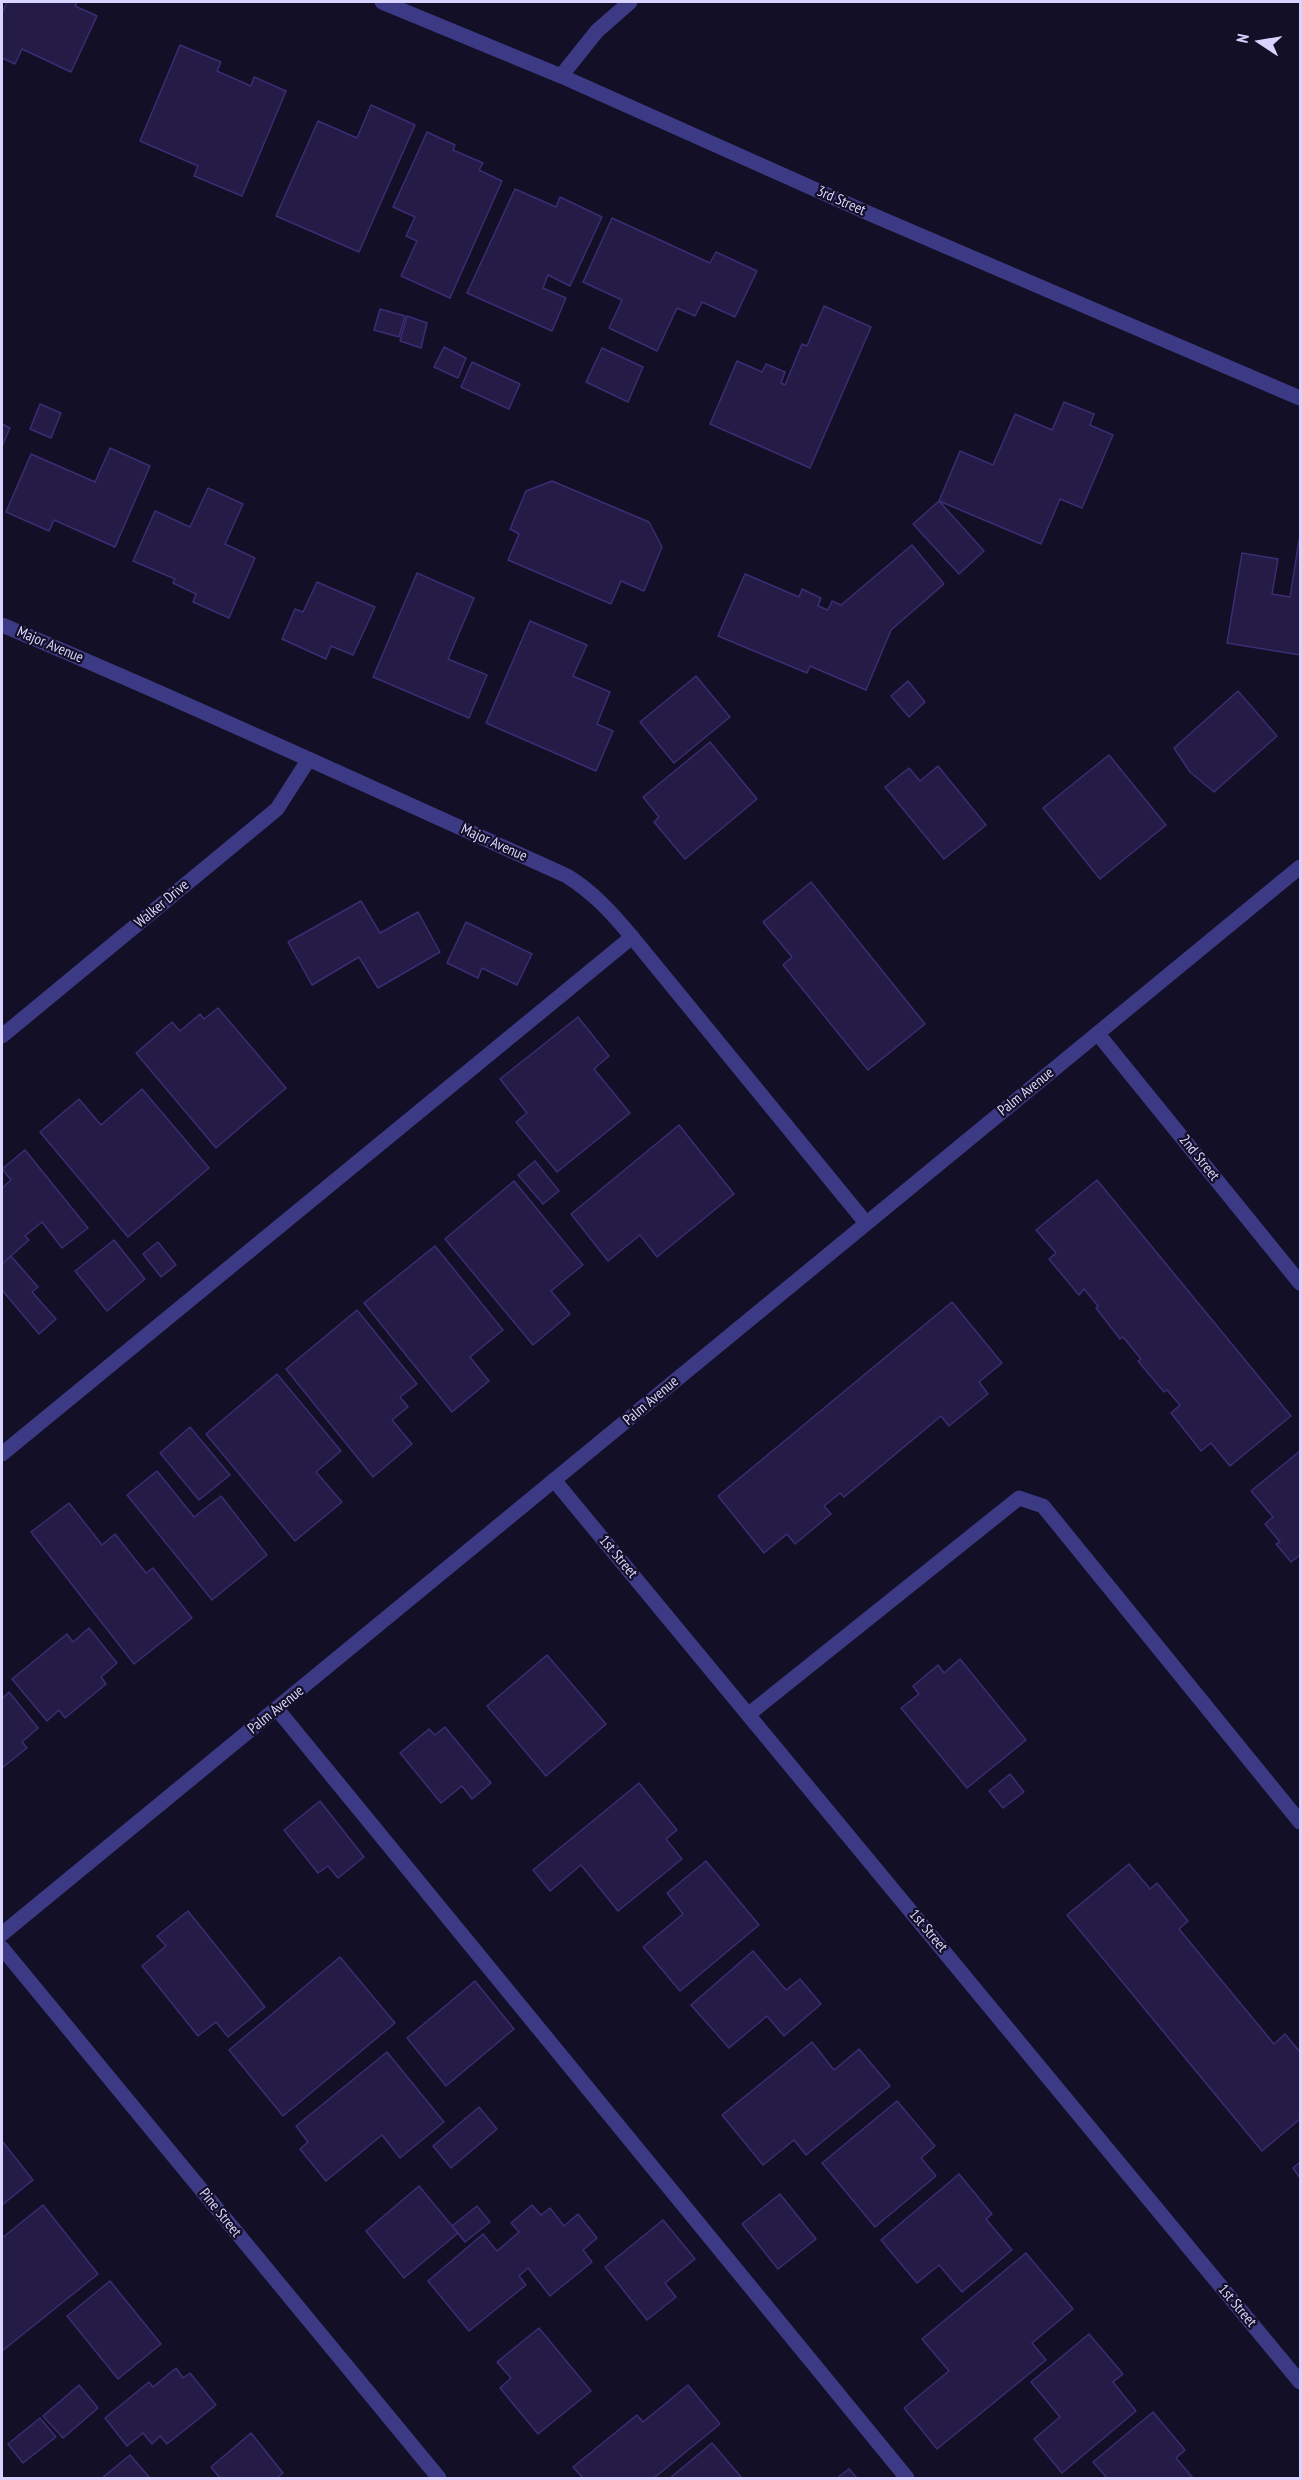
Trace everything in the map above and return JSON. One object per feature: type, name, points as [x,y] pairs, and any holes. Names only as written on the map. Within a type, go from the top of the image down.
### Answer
[{"type":"street","name":"3rd Street","points":[[382,2],[561,76],[868,213],[1300,398]]},
{"type":"street","points":[[561,76],[597,31],[630,2]]},
{"type":"street","name":"Major Avenue","points":[[2,625],[111,671],[567,876],[599,900],[632,937],[866,1223]]},
{"type":"street","name":"Walker Drive","points":[[2,1036],[277,809],[309,759]]},
{"type":"street","name":"Palm Avenue","points":[[2,1934],[1300,867]]},
{"type":"street","points":[[2,1454],[632,937]]},
{"type":"street","name":"2nd Street","points":[[1098,1034],[1300,1283]]},
{"type":"street","name":"1st Street","points":[[554,1480],[1300,2382]]},
{"type":"street","points":[[749,1714],[1019,1498],[1043,1506],[1300,1822]]},
{"type":"street","points":[[277,1709],[907,2478]]},
{"type":"street","name":"Pine Street","points":[[2,1948],[439,2478]]},
{"type":"building","points":[[7,2],[77,2],[75,6],[97,16],[71,72],[22,49],[15,64],[2,58],[2,13]]},
{"type":"building","points":[[180,45],[221,62],[217,71],[251,86],[254,77],[286,91],[242,196],[194,176],[198,166],[140,141]]},
{"type":"building","points":[[371,105],[415,125],[359,252],[276,216],[318,121],[357,138]]},
{"type":"building","points":[[427,132],[455,145],[453,150],[483,163],[479,170],[502,181],[450,298],[401,276],[417,241],[406,236],[415,217],[393,207]]},
{"type":"building","points":[[515,189],[556,207],[560,197],[602,217],[570,286],[548,275],[543,288],[566,298],[552,331],[467,293]]},
{"type":"building","points":[[612,218],[710,263],[716,252],[757,271],[735,317],[702,302],[695,316],[677,308],[657,351],[609,328],[622,300],[583,282]]},
{"type":"building","points":[[824,306],[871,327],[810,468],[710,424],[737,361],[762,372],[766,364],[785,372],[781,383],[785,385],[802,344],[807,346]]},
{"type":"building","points":[[380,309],[405,316],[399,337],[374,330]]},
{"type":"building","points":[[407,316],[427,323],[421,348],[400,341]]},
{"type":"building","points":[[444,347],[466,358],[458,378],[434,367]]},
{"type":"building","points":[[602,348],[643,367],[628,402],[586,382]]},
{"type":"building","points":[[472,362],[520,384],[509,409],[461,387]]},
{"type":"building","points":[[1064,402],[1094,414],[1090,425],[1113,435],[1082,508],[1060,499],[1041,544],[939,501],[960,451],[993,465],[1015,414],[1052,430]]},
{"type":"building","points":[[40,404],[61,413],[51,438],[30,429]]},
{"type":"building","points":[[2,424],[10,428],[2,446]]},
{"type":"building","points":[[110,448],[150,466],[115,547],[54,520],[49,531],[6,512],[31,454],[95,482]]},
{"type":"building","points":[[552,481],[649,522],[662,547],[644,591],[621,581],[611,604],[508,560],[519,534],[510,529],[526,491]]},
{"type":"building","points":[[208,488],[243,504],[225,544],[255,558],[229,618],[193,602],[196,594],[173,583],[175,579],[133,561],[155,511],[190,527]]},
{"type":"building","points":[[939,501],[984,551],[959,574],[913,524]]},
{"type":"building","points":[[1300,534],[1300,655],[1227,643],[1242,553],[1278,559],[1272,594],[1290,597]]},
{"type":"building","points":[[912,545],[944,584],[891,630],[866,690],[810,666],[807,673],[718,636],[745,574],[799,597],[802,589],[821,598],[818,606],[828,610],[832,601],[841,605]]},
{"type":"building","points":[[417,573],[474,598],[448,659],[487,675],[469,718],[373,677]]},
{"type":"building","points":[[317,582],[375,607],[353,655],[331,646],[326,659],[282,639],[295,609],[303,612]]},
{"type":"building","points":[[530,621],[587,645],[573,676],[610,692],[597,724],[613,731],[596,771],[486,723]]},
{"type":"building","points":[[696,676],[730,717],[674,763],[640,722]]},
{"type":"building","points":[[908,681],[925,702],[909,717],[891,696]]},
{"type":"building","points":[[1238,691],[1277,736],[1214,792],[1190,772],[1174,748]]},
{"type":"building","points":[[710,742],[757,799],[685,859],[654,822],[659,817],[643,797]]},
{"type":"building","points":[[1109,755],[1166,825],[1100,879],[1043,808]]},
{"type":"building","points":[[938,766],[986,825],[944,859],[885,787],[909,768],[920,781]]},
{"type":"building","points":[[811,882],[925,1024],[868,1070],[783,965],[792,957],[763,922]]},
{"type":"building","points":[[361,901],[380,933],[418,912],[440,952],[378,988],[359,957],[312,985],[288,942]]},
{"type":"building","points":[[466,922],[532,954],[517,985],[482,968],[478,978],[447,963]]},
{"type":"building","points":[[218,1008],[286,1088],[216,1148],[136,1053],[172,1022],[180,1031],[200,1014],[204,1019]]},
{"type":"building","points":[[578,1017],[609,1056],[594,1069],[630,1113],[557,1172],[516,1122],[527,1113],[500,1079]]},
{"type":"building","points":[[142,1089],[209,1168],[128,1237],[40,1132],[79,1099],[101,1125]]},
{"type":"building","points":[[679,1125],[734,1194],[657,1257],[640,1235],[608,1261],[571,1214]]},
{"type":"building","points":[[25,1150],[88,1228],[62,1248],[42,1222],[25,1236],[29,1240],[2,1264],[2,1188],[11,1180],[2,1169]]},
{"type":"building","points":[[535,1161],[559,1191],[543,1204],[518,1175]]},
{"type":"building","points":[[1097,1180],[1291,1416],[1230,1466],[1211,1443],[1201,1451],[1171,1413],[1180,1405],[1167,1390],[1164,1392],[1138,1361],[1141,1359],[1123,1337],[1120,1339],[1084,1289],[1079,1295],[1049,1259],[1056,1253],[1036,1230]]},
{"type":"building","points":[[514,1181],[583,1265],[551,1291],[570,1314],[533,1345],[445,1239]]},
{"type":"building","points":[[114,1240],[145,1279],[107,1311],[75,1271]]},
{"type":"building","points":[[158,1242],[176,1265],[161,1277],[143,1254]]},
{"type":"building","points":[[435,1246],[503,1330],[470,1357],[489,1381],[452,1412],[364,1303]]},
{"type":"building","points":[[11,1256],[38,1287],[32,1292],[56,1319],[39,1334],[2,1290],[2,1264]]},
{"type":"building","points":[[952,1302],[1002,1363],[979,1382],[988,1394],[949,1426],[941,1416],[844,1497],[840,1493],[824,1506],[831,1514],[795,1544],[787,1534],[764,1553],[718,1496]]},
{"type":"building","points":[[357,1310],[417,1384],[400,1397],[408,1407],[392,1420],[412,1444],[373,1477],[286,1369]]},
{"type":"building","points":[[277,1374],[341,1451],[316,1472],[342,1502],[295,1541],[206,1434]]},
{"type":"building","points":[[190,1427],[230,1475],[199,1500],[160,1453]]},
{"type":"building","points":[[1300,1451],[1300,1555],[1291,1562],[1276,1544],[1280,1542],[1265,1524],[1273,1517],[1251,1491]]},
{"type":"building","points":[[157,1471],[194,1517],[221,1496],[267,1555],[212,1600],[127,1495]]},
{"type":"building","points":[[69,1503],[102,1545],[115,1534],[146,1573],[153,1568],[192,1618],[134,1664],[31,1532]]},
{"type":"building","points":[[89,1628],[117,1663],[101,1677],[106,1684],[65,1718],[59,1710],[47,1721],[12,1679],[67,1634],[73,1642]]},
{"type":"building","points":[[547,1655],[606,1724],[546,1776],[487,1706]]},
{"type":"building","points":[[960,1659],[1026,1740],[967,1788],[901,1708],[919,1694],[913,1686],[938,1665],[944,1673]]},
{"type":"building","points":[[9,1692],[38,1728],[22,1742],[27,1748],[2,1768],[2,1699]]},
{"type":"building","points":[[445,1727],[491,1783],[472,1799],[462,1786],[441,1803],[400,1753],[429,1729],[435,1735]]},
{"type":"building","points":[[1010,1774],[1024,1792],[1003,1808],[989,1791]]},
{"type":"building","points":[[639,1783],[677,1830],[666,1839],[682,1859],[618,1911],[581,1865],[550,1891],[533,1870]]},
{"type":"building","points":[[320,1801],[364,1857],[338,1878],[328,1866],[318,1873],[284,1830]]},
{"type":"building","points":[[706,1861],[759,1925],[680,1991],[643,1947],[683,1914],[667,1893]]},
{"type":"building","points":[[1129,1864],[1150,1889],[1157,1883],[1188,1921],[1179,1929],[1274,2044],[1285,2034],[1300,2052],[1300,2119],[1262,2151],[1067,1915]]},
{"type":"building","points":[[188,1911],[265,2007],[228,2037],[216,2022],[198,2036],[142,1966],[166,1946],[157,1936]]},
{"type":"building","points":[[753,1951],[786,1990],[800,1979],[821,2004],[784,2036],[767,2016],[729,2048],[691,2005]]},
{"type":"building","points":[[340,1957],[395,2023],[283,2116],[229,2050]]},
{"type":"building","points":[[475,1981],[514,2029],[446,2086],[407,2038]]},
{"type":"building","points":[[812,2042],[834,2070],[859,2049],[890,2086],[806,2155],[794,2140],[763,2165],[722,2115]]},
{"type":"building","points":[[387,2052],[444,2122],[400,2158],[382,2135],[326,2181],[300,2149],[308,2142],[296,2126]]},
{"type":"building","points":[[897,2101],[935,2146],[921,2158],[936,2176],[875,2227],[822,2163]]},
{"type":"building","points":[[479,2107],[497,2129],[451,2168],[433,2146]]},
{"type":"building","points":[[2,2141],[33,2180],[2,2205]]},
{"type":"building","points":[[1300,2162],[1300,2178],[1293,2168]]},
{"type":"building","points":[[959,2174],[992,2214],[986,2219],[1012,2250],[962,2292],[939,2265],[917,2283],[881,2240]]},
{"type":"building","points":[[419,2186],[458,2233],[404,2278],[366,2231]]},
{"type":"building","points":[[780,2194],[816,2239],[778,2269],[742,2224]]},
{"type":"building","points":[[43,2205],[98,2274],[2,2351],[2,2238]]},
{"type":"building","points":[[532,2205],[541,2215],[550,2208],[564,2226],[578,2214],[597,2238],[583,2250],[592,2262],[550,2296],[528,2268],[519,2276],[526,2285],[469,2331],[428,2281],[483,2234],[497,2251],[519,2232],[511,2223]]},
{"type":"building","points":[[477,2206],[490,2222],[465,2242],[452,2226]]},
{"type":"building","points":[[663,2220],[695,2259],[665,2283],[676,2297],[647,2320],[605,2267]]},
{"type":"building","points":[[1026,2253],[1073,2309],[1032,2343],[1046,2360],[937,2449],[904,2408],[949,2371],[922,2339]]},
{"type":"building","points":[[110,2281],[161,2344],[118,2379],[67,2316]]},
{"type":"building","points":[[539,2328],[591,2391],[538,2434],[500,2388],[511,2378],[497,2362]]},
{"type":"building","points":[[1089,2334],[1123,2374],[1113,2382],[1136,2411],[1062,2473],[1034,2439],[1060,2417],[1031,2382]]},
{"type":"building","points":[[176,2368],[183,2378],[190,2373],[216,2405],[167,2444],[160,2436],[152,2444],[143,2433],[127,2446],[105,2418],[149,2382],[153,2387]]},
{"type":"building","points":[[79,2385],[98,2408],[63,2438],[43,2416]]},
{"type":"building","points":[[688,2385],[720,2424],[654,2478],[583,2478],[573,2467],[637,2415],[643,2422]]},
{"type":"building","points":[[1153,2412],[1185,2450],[1176,2458],[1193,2478],[1107,2478],[1093,2462]]},
{"type":"building","points":[[40,2418],[56,2437],[23,2463],[8,2444]]},
{"type":"building","points":[[251,2433],[283,2473],[277,2478],[220,2478],[211,2467]]},
{"type":"building","points":[[712,2443],[742,2478],[670,2478]]},
{"type":"building","points":[[130,2455],[150,2478],[102,2478]]},
{"type":"building","points":[[849,2469],[857,2478],[837,2478]]}]
